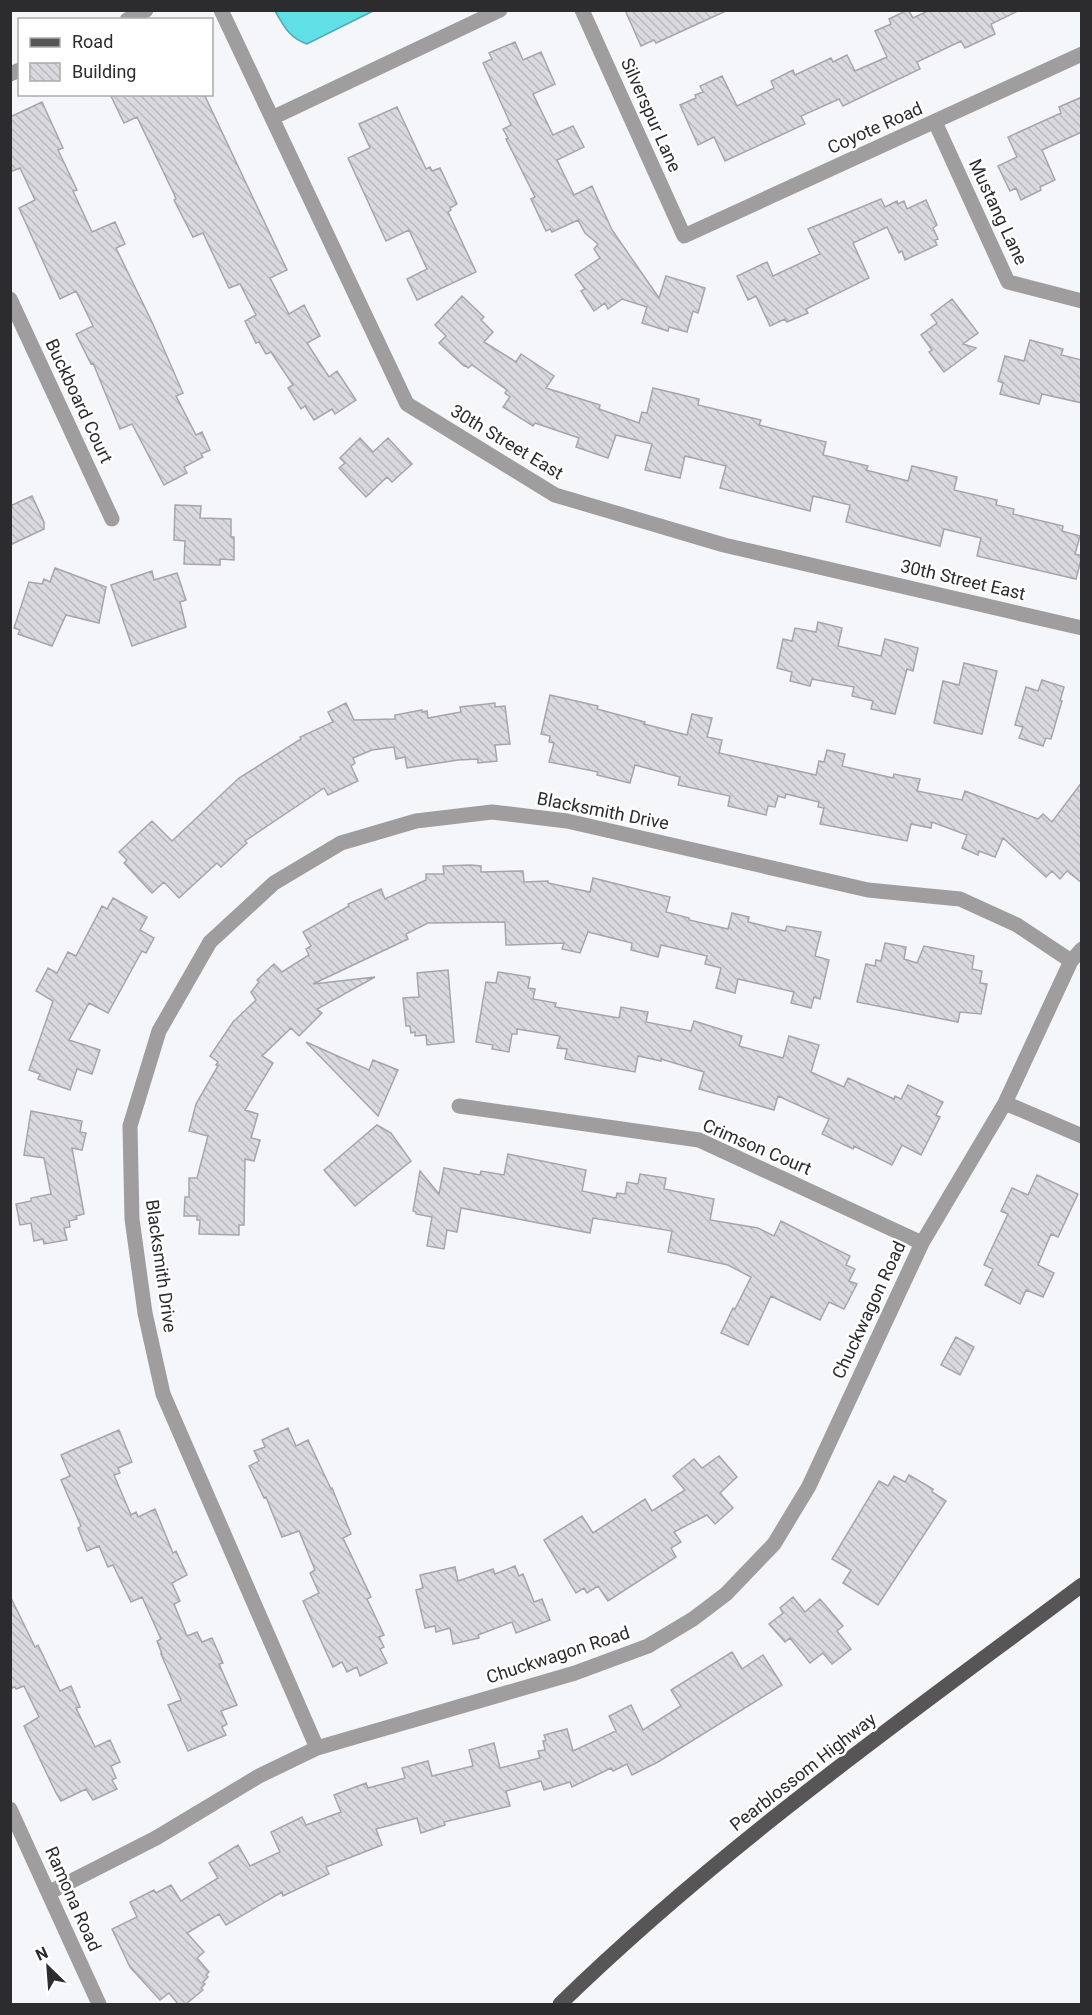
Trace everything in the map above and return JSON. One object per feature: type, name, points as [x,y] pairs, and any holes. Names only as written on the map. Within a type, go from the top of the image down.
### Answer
[{"type":"main road","name":"Pearblossom Highway","points":[[560,2004],[706,1873],[815,1786],[1082,1585]]},
{"type":"street","points":[[131,18],[146,10]]},
{"type":"street","name":"30th Street East","points":[[221,10],[406,404],[555,495],[724,545],[1082,628]]},
{"type":"street","points":[[272,118],[500,10]]},
{"type":"street","name":"Silverspur Lane","points":[[582,10],[684,236]]},
{"type":"street","name":"Coyote Road","points":[[684,236],[1082,54]]},
{"type":"street","name":"Mustang Lane","points":[[935,122],[1008,282],[1082,301]]},
{"type":"street","name":"Buckboard Court","points":[[10,298],[112,519]]},
{"type":"street","name":"Blacksmith Drive","points":[[316,1748],[163,1394],[145,1313],[132,1220],[130,1126],[159,1031],[210,942],[274,883],[341,843],[416,821],[492,812],[567,821],[868,890],[960,899],[1017,925],[1071,961]]},
{"type":"street","name":"Chuckwagon Road","points":[[50,1892],[156,1838],[259,1776],[316,1748],[575,1673],[648,1646],[693,1619],[726,1594],[774,1544],[809,1485],[922,1243],[1005,1104],[1071,961],[1082,948]]},
{"type":"street","points":[[1005,1104],[1082,1136]]},
{"type":"street","name":"Crimson Court","points":[[459,1106],[699,1140],[922,1243]]},
{"type":"street","name":"Ramona Road","points":[[10,1809],[50,1892],[99,2004]]},
{"type":"water","points":[[275,11],[373,11],[307,44],[291,35]]},
{"type":"building","points":[[625,10],[728,10],[656,43],[654,40],[641,46]]},
{"type":"building","points":[[908,10],[913,18],[930,10],[1020,10],[991,24],[995,34],[965,48],[961,41],[917,62],[920,69],[843,106],[839,99],[801,116],[805,124],[725,161],[714,137],[698,145],[680,105],[703,92],[700,86],[722,76],[737,106],[774,88],[771,81],[793,70],[795,75],[831,58],[833,62],[847,55],[855,71],[887,57],[875,31],[891,24],[889,19]]},
{"type":"building","points":[[515,42],[523,60],[541,52],[555,84],[533,94],[553,135],[573,126],[584,147],[557,160],[574,195],[592,186],[612,230],[659,298],[666,276],[705,288],[698,313],[693,311],[687,332],[669,327],[668,331],[642,323],[647,307],[622,299],[608,309],[605,303],[594,311],[581,291],[585,289],[575,275],[600,258],[594,249],[598,244],[585,233],[578,220],[552,232],[550,229],[546,231],[531,199],[535,197],[506,139],[508,138],[503,129],[511,125],[483,63],[492,59],[489,53]]},
{"type":"building","points":[[111,96],[205,96],[287,270],[270,278],[289,314],[304,305],[320,336],[307,343],[329,377],[337,371],[356,400],[335,414],[332,409],[314,420],[305,406],[301,409],[288,388],[293,385],[271,352],[266,354],[259,342],[256,343],[245,321],[256,315],[240,284],[229,288],[203,233],[193,237],[137,117],[124,123]]},
{"type":"building","points":[[1082,97],[1082,132],[1042,150],[1055,180],[1021,200],[1016,188],[1010,191],[998,166],[1017,157],[1008,137],[1061,113],[1059,107]]},
{"type":"building","points":[[42,102],[63,148],[58,150],[77,190],[73,191],[92,232],[115,222],[125,244],[116,248],[183,393],[176,396],[196,435],[202,432],[210,450],[201,454],[203,457],[184,467],[187,473],[164,485],[132,424],[120,429],[93,363],[91,364],[76,334],[93,326],[76,291],[60,299],[19,208],[35,200],[20,168],[10,172],[10,117]]},
{"type":"building","points":[[397,107],[426,169],[430,167],[432,171],[440,168],[457,204],[448,212],[476,272],[417,300],[407,279],[427,269],[409,230],[386,241],[348,158],[370,148],[359,124]]},
{"type":"building","points":[[881,199],[885,207],[897,201],[898,204],[904,201],[907,209],[926,200],[937,225],[933,228],[938,239],[935,240],[937,245],[905,260],[902,251],[899,253],[887,227],[853,243],[869,278],[806,309],[808,313],[770,326],[756,296],[748,300],[737,276],[767,262],[773,276],[820,254],[808,229]]},
{"type":"building","points":[[462,296],[484,317],[481,320],[493,332],[484,342],[516,362],[521,354],[554,376],[546,388],[600,405],[599,409],[639,423],[642,412],[647,413],[653,388],[699,399],[698,405],[761,420],[759,425],[826,442],[823,455],[868,466],[866,470],[908,481],[912,466],[957,477],[954,490],[997,500],[996,505],[1014,509],[1013,514],[1063,526],[1062,531],[1080,536],[1075,554],[1082,556],[1076,579],[977,556],[981,538],[944,529],[940,546],[846,522],[850,505],[813,496],[810,511],[720,488],[726,466],[685,456],[680,478],[645,470],[652,444],[616,435],[608,458],[576,447],[579,438],[535,423],[533,426],[503,407],[510,397],[505,393],[507,390],[472,365],[468,368],[464,366],[439,343],[446,336],[435,325]]},
{"type":"building","points":[[952,299],[978,333],[963,344],[976,348],[944,372],[929,352],[932,350],[921,335],[937,323],[931,315]]},
{"type":"building","points":[[1030,340],[1063,349],[1061,355],[1082,360],[1082,403],[1042,394],[1039,404],[1000,394],[1003,383],[998,381],[1005,356],[1024,361]]},
{"type":"building","points":[[360,438],[373,452],[388,438],[412,464],[392,482],[387,477],[366,497],[339,468],[345,463],[340,458]]},
{"type":"building","points":[[32,496],[44,522],[44,529],[10,545],[10,506]]},
{"type":"building","points":[[175,505],[201,506],[200,518],[231,519],[234,560],[220,559],[220,565],[184,564],[185,541],[174,540]]},
{"type":"building","points":[[55,568],[106,587],[99,623],[66,615],[52,646],[18,634],[20,630],[14,628],[29,582],[42,584],[44,579],[50,582]]},
{"type":"building","points":[[152,571],[154,580],[177,573],[186,600],[180,602],[186,627],[132,646],[111,585]]},
{"type":"building","points":[[818,622],[842,628],[838,646],[881,656],[885,639],[918,648],[913,671],[907,669],[895,714],[871,709],[873,701],[852,696],[854,687],[812,679],[810,686],[790,681],[792,672],[777,668],[783,639],[792,641],[795,628],[816,632]]},
{"type":"building","points":[[964,663],[997,671],[982,734],[934,723],[943,681],[959,685]]},
{"type":"building","points":[[1042,680],[1064,687],[1051,739],[1046,738],[1043,746],[1019,738],[1023,727],[1015,725],[1026,687],[1038,691]]},
{"type":"building","points":[[550,695],[598,706],[597,709],[687,735],[692,714],[712,718],[707,737],[722,740],[719,753],[816,775],[819,761],[824,762],[827,750],[845,754],[842,766],[893,778],[894,774],[920,779],[917,791],[962,800],[965,791],[1038,819],[1043,814],[1052,822],[1082,782],[1082,883],[1067,871],[1060,879],[1052,871],[1046,877],[1003,838],[995,857],[979,851],[978,855],[962,848],[967,835],[932,822],[931,828],[911,824],[907,841],[820,824],[824,808],[818,807],[819,802],[786,794],[785,798],[778,796],[775,807],[768,806],[766,815],[728,806],[730,796],[678,785],[680,777],[635,765],[630,783],[597,775],[598,772],[549,762],[554,743],[549,742],[550,736],[541,734]]},
{"type":"building","points":[[346,703],[354,720],[395,719],[395,715],[422,710],[422,712],[427,711],[428,718],[461,712],[460,707],[495,703],[495,707],[505,706],[510,744],[495,745],[497,761],[478,763],[478,759],[458,760],[407,768],[405,757],[396,759],[394,747],[372,750],[353,758],[355,763],[351,766],[358,781],[328,795],[324,788],[245,841],[247,843],[221,867],[217,863],[179,898],[164,882],[152,893],[124,863],[127,860],[119,852],[152,821],[172,841],[239,778],[301,739],[300,737],[333,722],[328,712]]},
{"type":"building","points":[[443,866],[481,866],[481,872],[523,871],[524,882],[548,881],[548,883],[590,892],[593,878],[670,897],[666,912],[728,929],[732,913],[749,917],[748,922],[785,931],[787,926],[821,932],[815,956],[829,960],[820,999],[814,997],[811,1008],[791,1003],[794,992],[738,979],[735,993],[716,988],[721,968],[705,964],[707,956],[661,945],[658,957],[631,950],[632,943],[588,932],[580,953],[562,949],[564,943],[506,945],[505,922],[428,923],[406,934],[408,939],[313,984],[375,977],[317,1009],[322,1013],[299,1036],[291,1028],[262,1056],[273,1063],[245,1110],[258,1114],[251,1138],[260,1140],[254,1161],[245,1159],[244,1225],[239,1225],[239,1235],[199,1234],[200,1220],[197,1220],[197,1216],[184,1216],[185,1197],[189,1197],[189,1178],[197,1178],[208,1136],[189,1131],[196,1104],[218,1066],[216,1065],[218,1062],[210,1056],[233,1022],[256,1000],[251,992],[259,982],[257,980],[274,964],[282,972],[309,955],[306,949],[311,946],[303,932],[349,906],[348,904],[381,889],[385,899],[426,880],[426,874],[444,874]]},
{"type":"building","points":[[113,898],[147,917],[140,930],[154,938],[146,953],[142,951],[108,1013],[89,1003],[69,1040],[100,1050],[92,1074],[77,1069],[70,1090],[38,1079],[40,1074],[29,1070],[53,1001],[36,991],[48,968],[57,973],[68,952],[76,956],[102,906],[107,909]]},
{"type":"building","points":[[885,943],[906,947],[904,959],[917,963],[924,946],[974,956],[972,969],[982,971],[980,983],[987,984],[981,1014],[960,1012],[958,1022],[857,1002],[866,964],[875,966],[876,960],[881,961]]},
{"type":"building","points":[[448,970],[454,1042],[427,1045],[426,1035],[415,1036],[415,1032],[411,1033],[410,1026],[406,1026],[403,998],[419,997],[417,973]]},
{"type":"building","points":[[498,972],[530,977],[528,988],[535,989],[533,999],[556,1003],[555,1007],[619,1018],[621,1007],[648,1012],[646,1022],[691,1031],[694,1021],[742,1036],[739,1046],[783,1058],[789,1036],[819,1045],[811,1072],[844,1087],[848,1078],[894,1099],[895,1096],[901,1099],[908,1085],[943,1102],[936,1115],[940,1117],[921,1155],[902,1145],[892,1165],[854,1146],[853,1149],[822,1134],[829,1119],[778,1096],[774,1110],[699,1089],[704,1072],[661,1059],[661,1061],[638,1056],[635,1072],[565,1059],[567,1049],[557,1048],[560,1036],[517,1029],[517,1034],[512,1034],[509,1052],[492,1049],[493,1045],[476,1042],[486,982],[496,983]]},
{"type":"building","points":[[306,1042],[369,1070],[373,1060],[398,1070],[378,1116]]},
{"type":"building","points":[[31,1111],[82,1121],[80,1132],[86,1133],[82,1150],[72,1148],[84,1214],[76,1216],[77,1219],[69,1221],[70,1227],[64,1228],[67,1240],[44,1244],[43,1239],[34,1241],[31,1223],[20,1225],[16,1204],[51,1194],[44,1158],[24,1155]]},
{"type":"building","points":[[377,1125],[391,1133],[411,1161],[355,1206],[324,1170]]},
{"type":"building","points":[[508,1154],[586,1170],[582,1191],[616,1198],[617,1193],[625,1194],[627,1182],[638,1184],[640,1174],[666,1178],[664,1189],[714,1199],[710,1220],[758,1228],[774,1236],[781,1221],[850,1256],[846,1265],[855,1269],[849,1281],[857,1284],[844,1309],[829,1302],[820,1320],[771,1296],[748,1345],[721,1333],[751,1277],[728,1265],[668,1252],[672,1231],[593,1218],[590,1233],[461,1208],[457,1232],[447,1230],[444,1249],[427,1246],[432,1217],[416,1214],[413,1211],[420,1171],[439,1194],[444,1168],[480,1175],[481,1171],[504,1175]]},
{"type":"building","points":[[1037,1175],[1078,1194],[1058,1237],[1051,1234],[1038,1265],[1054,1273],[1043,1297],[1026,1290],[1020,1304],[985,1285],[993,1269],[984,1265],[1008,1214],[1001,1211],[1012,1188],[1028,1195]]},
{"type":"building","points":[[956,1337],[974,1347],[960,1375],[941,1365]]},
{"type":"building","points":[[288,1428],[296,1446],[308,1440],[332,1488],[351,1534],[343,1538],[371,1597],[367,1599],[384,1635],[379,1637],[384,1647],[380,1649],[387,1663],[360,1676],[357,1667],[347,1672],[342,1662],[333,1667],[303,1601],[319,1593],[310,1573],[315,1570],[299,1531],[282,1537],[266,1497],[264,1498],[249,1466],[259,1461],[254,1451],[265,1447],[262,1440]]},
{"type":"building","points":[[119,1430],[132,1462],[118,1468],[120,1473],[114,1475],[131,1515],[136,1512],[138,1517],[155,1509],[173,1553],[176,1551],[187,1575],[172,1583],[180,1601],[174,1604],[187,1636],[197,1632],[202,1642],[212,1638],[223,1663],[219,1664],[237,1705],[221,1711],[227,1724],[222,1727],[226,1735],[188,1751],[168,1705],[181,1700],[161,1654],[157,1641],[161,1639],[142,1597],[131,1602],[113,1565],[108,1567],[99,1546],[87,1551],[78,1528],[81,1526],[61,1480],[70,1476],[61,1455]]},
{"type":"building","points":[[719,1456],[737,1477],[720,1493],[733,1508],[715,1524],[707,1515],[674,1532],[681,1542],[671,1548],[676,1557],[608,1601],[598,1586],[587,1593],[584,1588],[576,1593],[544,1540],[582,1516],[593,1533],[645,1499],[652,1511],[685,1490],[673,1476],[694,1459],[702,1468]]},
{"type":"building","points":[[909,1475],[933,1489],[932,1492],[946,1501],[878,1605],[843,1583],[851,1570],[832,1559],[879,1481],[888,1486],[894,1476],[905,1482]]},
{"type":"building","points":[[515,1566],[519,1576],[523,1574],[534,1602],[542,1599],[550,1620],[516,1633],[512,1622],[478,1635],[479,1638],[453,1644],[450,1628],[436,1632],[435,1626],[425,1628],[416,1590],[423,1588],[420,1575],[455,1567],[458,1581],[493,1569],[495,1574]]},
{"type":"building","points":[[10,1596],[35,1647],[38,1645],[60,1691],[71,1686],[80,1707],[76,1708],[95,1747],[110,1740],[120,1762],[111,1766],[116,1778],[112,1780],[117,1789],[93,1800],[86,1789],[61,1801],[56,1793],[24,1726],[39,1717],[24,1686],[10,1689]]},
{"type":"building","points":[[793,1597],[805,1612],[820,1599],[843,1626],[837,1631],[851,1649],[832,1664],[823,1653],[810,1663],[790,1638],[785,1642],[769,1624],[783,1613],[780,1608]]},
{"type":"building","points":[[732,1652],[742,1669],[763,1655],[782,1685],[658,1762],[632,1775],[627,1764],[613,1771],[611,1768],[572,1787],[570,1782],[544,1790],[541,1781],[506,1791],[510,1806],[444,1822],[445,1825],[421,1833],[417,1818],[376,1829],[382,1845],[326,1867],[329,1874],[283,1896],[282,1892],[226,1925],[219,1914],[187,1933],[204,1952],[197,1958],[209,1972],[201,1988],[203,1990],[186,2004],[178,2004],[169,1993],[160,2000],[130,1967],[112,1929],[137,1917],[130,1902],[154,1890],[156,1893],[171,1885],[181,1901],[218,1878],[209,1863],[238,1845],[250,1866],[280,1852],[271,1832],[302,1817],[306,1825],[341,1812],[334,1795],[366,1783],[368,1788],[405,1778],[402,1768],[428,1761],[432,1776],[473,1766],[469,1750],[494,1743],[500,1768],[540,1758],[538,1751],[545,1750],[544,1735],[567,1729],[573,1751],[616,1731],[609,1716],[631,1705],[643,1730],[681,1706],[671,1690]]}]
